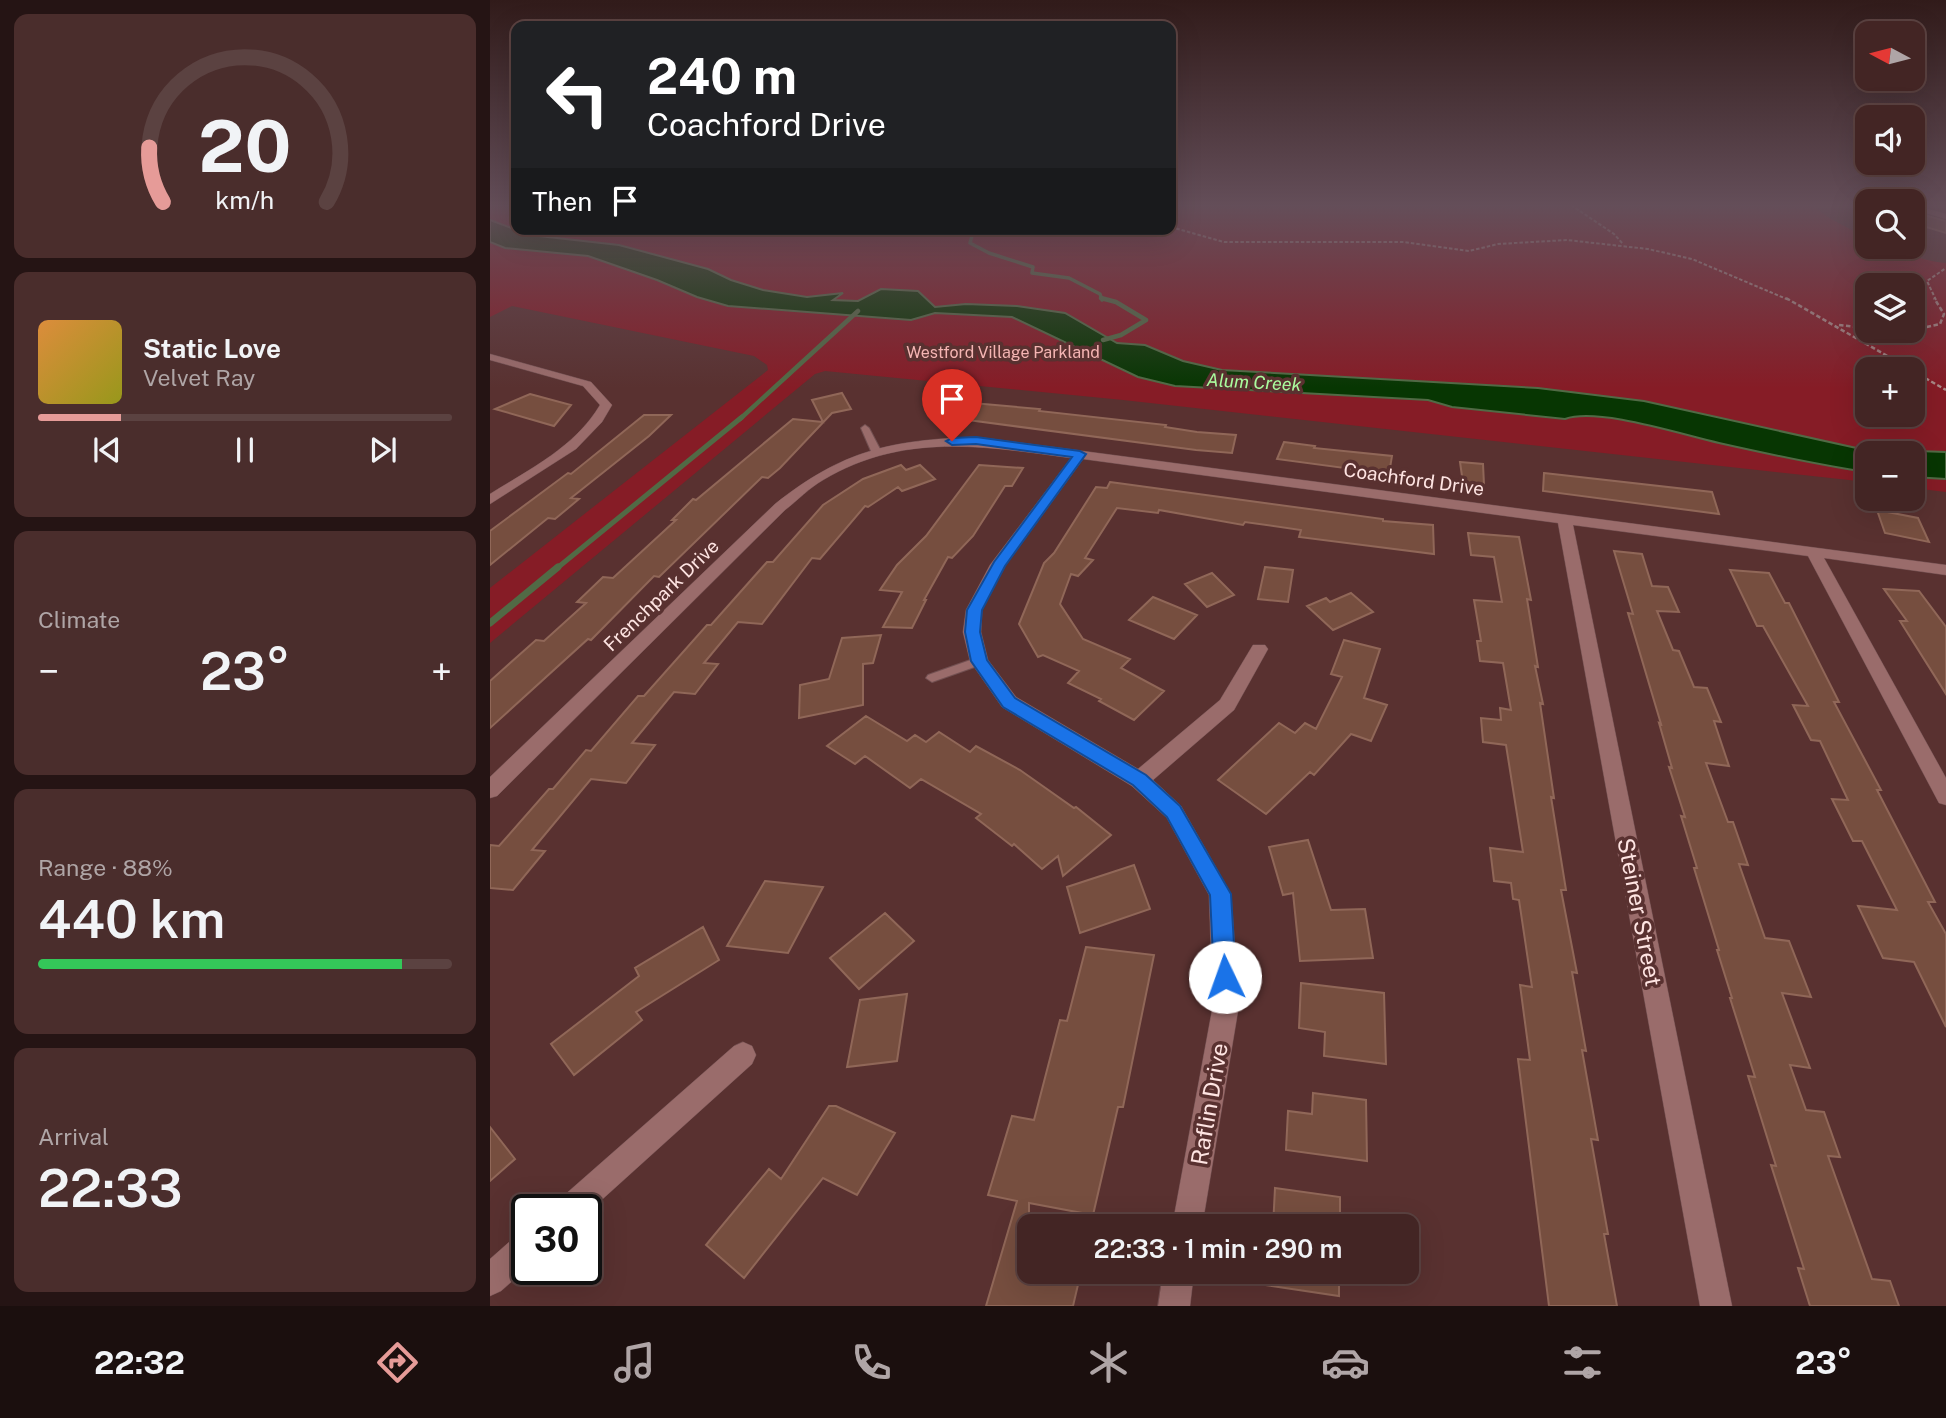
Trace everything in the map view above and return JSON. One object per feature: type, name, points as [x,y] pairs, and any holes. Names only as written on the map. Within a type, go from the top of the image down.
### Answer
[{"type":"street","points":[[490,357],[587,384],[606,405],[599,422],[576,441],[490,500]]},
{"type":"street","points":[[490,374],[513,364]]},
{"type":"street","name":"Coachford Drive","points":[[876,451],[927,442],[976,440],[1946,570]]},
{"type":"street","name":"Frenchpark Drive","points":[[490,790],[780,507],[822,474],[876,451]]},
{"type":"street","name":"Raflin Drive","points":[[1080,454],[999,565],[974,610],[972,632],[979,661],[1009,702],[1139,780],[1174,812],[1220,894],[1226,1005],[1190,1214]]},
{"type":"street","name":"Steiner Street","points":[[1565,519],[1716,1306]]},
{"type":"street","points":[[1813,552],[1946,797]]},
{"type":"street","points":[[1139,780],[1227,705],[1259,649]]},
{"type":"street","points":[[587,1194],[743,1055]]},
{"type":"street","points":[[490,1280],[511,1261]]},
{"type":"street","points":[[1174,1306],[1178,1284]]},
{"type":"lane","points":[[865,428],[876,451]]},
{"type":"lane","points":[[932,678],[979,661]]},
{"type":"path","points":[[1710,266],[1777,293],[1889,357]]},
{"type":"path","points":[[1925,327],[1940,324],[1944,314],[1928,290],[1927,281],[1946,268]]},
{"type":"path","points":[[1834,325],[1855,327]]},
{"type":"path","points":[[1925,378],[1946,390]]},
{"type":"green space","name":"Westford Village Parkland","points":[[490,266],[617,266],[728,306],[911,320],[935,313],[1012,317],[1088,354],[1220,370],[1183,361],[1145,345],[1117,343],[1065,313],[1017,306],[972,312],[812,302],[648,266],[1946,266],[1946,492],[1925,489],[1925,441],[1855,441],[1855,481],[1123,400],[825,371],[815,374],[490,643],[490,588],[768,370],[767,365],[754,356],[512,306],[490,317]]},
{"type":"water","name":"Alum Creek","points":[[617,266],[697,266],[763,290],[807,297],[843,293],[833,300],[858,301],[881,289],[918,291],[935,307],[966,304],[1017,306],[1065,313],[1117,343],[1145,345],[1183,361],[1222,370],[1538,388],[1644,401],[1855,448],[1855,470],[1719,443],[1619,419],[1580,416],[1565,419],[1452,407],[1428,400],[1175,386],[1138,377],[1012,317],[935,313],[911,320],[728,306]]},
{"type":"water","points":[[1925,451],[1946,452],[1946,479],[1925,478]]},
{"type":"building","points":[[842,393],[851,409],[832,413],[780,468],[768,478],[762,477],[659,577],[654,576],[591,640],[588,639],[490,728],[490,681],[536,640],[544,641],[586,603],[577,602],[603,577],[613,578],[676,520],[672,520],[693,499],[696,500],[793,419],[823,422],[812,400]]},
{"type":"building","points":[[530,394],[571,405],[554,426],[495,409]]},
{"type":"building","points":[[938,400],[1040,409],[1039,411],[1236,435],[1232,453],[1196,450],[937,416]]},
{"type":"building","points":[[644,415],[671,415],[649,436],[571,498],[579,499],[555,519],[548,518],[490,565],[490,531],[568,473],[571,474]]},
{"type":"building","points":[[1284,442],[1392,456],[1389,474],[1277,459]]},
{"type":"building","points":[[1460,462],[1483,464],[1484,485],[1463,483]]},
{"type":"building","points":[[901,465],[906,470],[920,465],[935,479],[902,491],[898,487],[868,507],[865,506],[820,559],[812,558],[762,624],[738,622],[704,663],[718,664],[695,694],[674,692],[632,743],[655,745],[626,783],[591,779],[532,850],[545,851],[513,890],[490,888],[490,845],[499,846],[586,750],[591,751],[638,696],[644,696],[707,625],[711,625],[767,562],[773,562],[823,505],[863,479]]},
{"type":"building","points":[[979,465],[1023,468],[1012,486],[1005,486],[973,536],[952,558],[948,557],[912,628],[883,627],[902,592],[880,590],[897,565],[926,536]]},
{"type":"building","points":[[1544,473],[1712,492],[1719,514],[1543,491]]},
{"type":"building","points":[[1110,482],[1383,521],[1433,525],[1434,554],[1299,537],[1301,530],[1245,522],[1243,525],[1159,510],[1158,513],[1117,508],[1085,558],[1093,560],[1078,576],[1071,574],[1060,604],[1083,639],[1130,659],[1121,668],[1164,691],[1134,720],[1099,701],[1101,699],[1068,683],[1079,671],[1043,655],[1038,657],[1019,624],[1044,563],[1054,553],[1096,487],[1107,488]]},
{"type":"building","points":[[1877,511],[1918,518],[1929,542],[1885,533]]},
{"type":"building","points":[[1468,533],[1519,537],[1531,600],[1527,599],[1538,667],[1535,666],[1543,704],[1540,703],[1554,798],[1551,797],[1566,890],[1561,890],[1577,973],[1572,972],[1598,1140],[1591,1139],[1608,1234],[1604,1234],[1617,1306],[1549,1306],[1518,1059],[1530,1060],[1520,985],[1532,987],[1519,900],[1513,899],[1511,883],[1494,881],[1490,848],[1523,852],[1506,745],[1483,742],[1481,718],[1501,720],[1500,708],[1511,710],[1503,663],[1480,661],[1477,641],[1481,641],[1474,600],[1502,602],[1494,557],[1471,555]]},
{"type":"building","points":[[1614,551],[1642,554],[1652,586],[1668,587],[1679,612],[1657,611],[1673,650],[1679,651],[1694,687],[1707,688],[1721,722],[1714,721],[1729,766],[1706,763],[1728,822],[1733,822],[1748,865],[1739,864],[1765,938],[1789,941],[1811,997],[1782,993],[1810,1068],[1790,1065],[1806,1110],[1824,1112],[1840,1157],[1828,1156],[1872,1279],[1890,1281],[1899,1306],[1810,1306],[1798,1268],[1804,1269],[1771,1165],[1776,1166],[1748,1076],[1755,1077],[1694,868],[1697,868],[1681,816],[1685,817],[1669,767],[1672,768],[1628,613],[1633,614]]},
{"type":"building","points":[[1265,567],[1293,570],[1288,602],[1258,599]]},
{"type":"building","points":[[1730,570],[1769,573],[1785,603],[1789,603],[1839,702],[1834,702],[1881,790],[1877,790],[1935,902],[1928,902],[1946,934],[1946,1027],[1914,962],[1883,958],[1858,906],[1897,910],[1862,841],[1853,841],[1832,799],[1848,800],[1820,741],[1811,740],[1793,705],[1808,706],[1763,626],[1757,626]]},
{"type":"building","points":[[1212,573],[1234,595],[1207,607],[1185,584]]},
{"type":"building","points":[[1884,589],[1919,591],[1946,627],[1946,694],[1900,621],[1907,621]]},
{"type":"building","points":[[1351,593],[1373,612],[1333,630],[1307,606],[1326,598],[1330,602]]},
{"type":"building","points":[[1153,597],[1197,615],[1174,639],[1129,620]]},
{"type":"building","points":[[881,635],[873,663],[863,664],[863,705],[799,718],[800,685],[829,679],[842,638]]},
{"type":"building","points":[[1344,640],[1380,649],[1364,698],[1387,705],[1371,741],[1351,734],[1314,775],[1310,772],[1266,814],[1218,780],[1279,723],[1295,733],[1305,723],[1316,729],[1342,677],[1331,674]]},
{"type":"building","points":[[866,716],[907,741],[915,735],[926,742],[939,732],[970,752],[976,746],[1020,770],[1076,807],[1111,835],[1063,876],[1058,856],[1042,869],[1014,844],[1012,846],[976,818],[981,814],[921,779],[910,788],[865,756],[855,764],[827,746]]},
{"type":"building","points":[[1308,840],[1331,910],[1365,909],[1373,958],[1300,961],[1293,893],[1283,895],[1269,847]]},
{"type":"building","points":[[1134,865],[1150,909],[1080,933],[1067,887]]},
{"type":"building","points":[[765,881],[823,887],[788,953],[727,946]]},
{"type":"building","points":[[885,913],[914,941],[859,989],[830,958]]},
{"type":"building","points":[[703,927],[719,960],[636,1012],[642,1020],[574,1075],[551,1044],[639,976],[635,968]]},
{"type":"building","points":[[1086,947],[1154,955],[1123,1107],[1118,1107],[1093,1214],[1029,1203],[1029,1214],[1017,1214],[1017,1284],[1078,1284],[1073,1306],[986,1306],[1017,1201],[988,1195],[1012,1116],[1034,1120],[1060,1020],[1067,1021]]},
{"type":"building","points":[[1301,983],[1384,993],[1386,1064],[1324,1056],[1325,1032],[1299,1028]]},
{"type":"building","points":[[907,994],[897,1061],[847,1067],[860,1000]]},
{"type":"building","points":[[1313,1093],[1366,1100],[1367,1161],[1286,1150],[1288,1111],[1312,1114]]},
{"type":"building","points":[[829,1106],[836,1106],[895,1133],[857,1195],[823,1178],[744,1278],[706,1245],[769,1169],[781,1179]]},
{"type":"building","points":[[490,1127],[515,1159],[490,1181]]},
{"type":"building","points":[[1275,1188],[1340,1197],[1340,1214],[1274,1214]]},
{"type":"building","points":[[1258,1284],[1339,1284],[1339,1296]]},
{"type":"waterway","points":[[1030,266],[1033,267],[1032,273],[1069,278],[1100,294],[1101,298]]},
{"type":"waterway","points":[[1101,298],[1116,302],[1146,320],[1121,335],[1103,340]]},
{"type":"waterway","points":[[740,419],[858,311]]},
{"type":"waterway","points":[[556,569],[742,417]]},
{"type":"waterway","points":[[490,623],[558,567]]},
{"type":"route","points":[[952,441],[976,440],[1080,454],[999,565],[974,610],[972,632],[979,661],[1009,702],[1139,780],[1174,812],[1220,894],[1225,977]]}]
